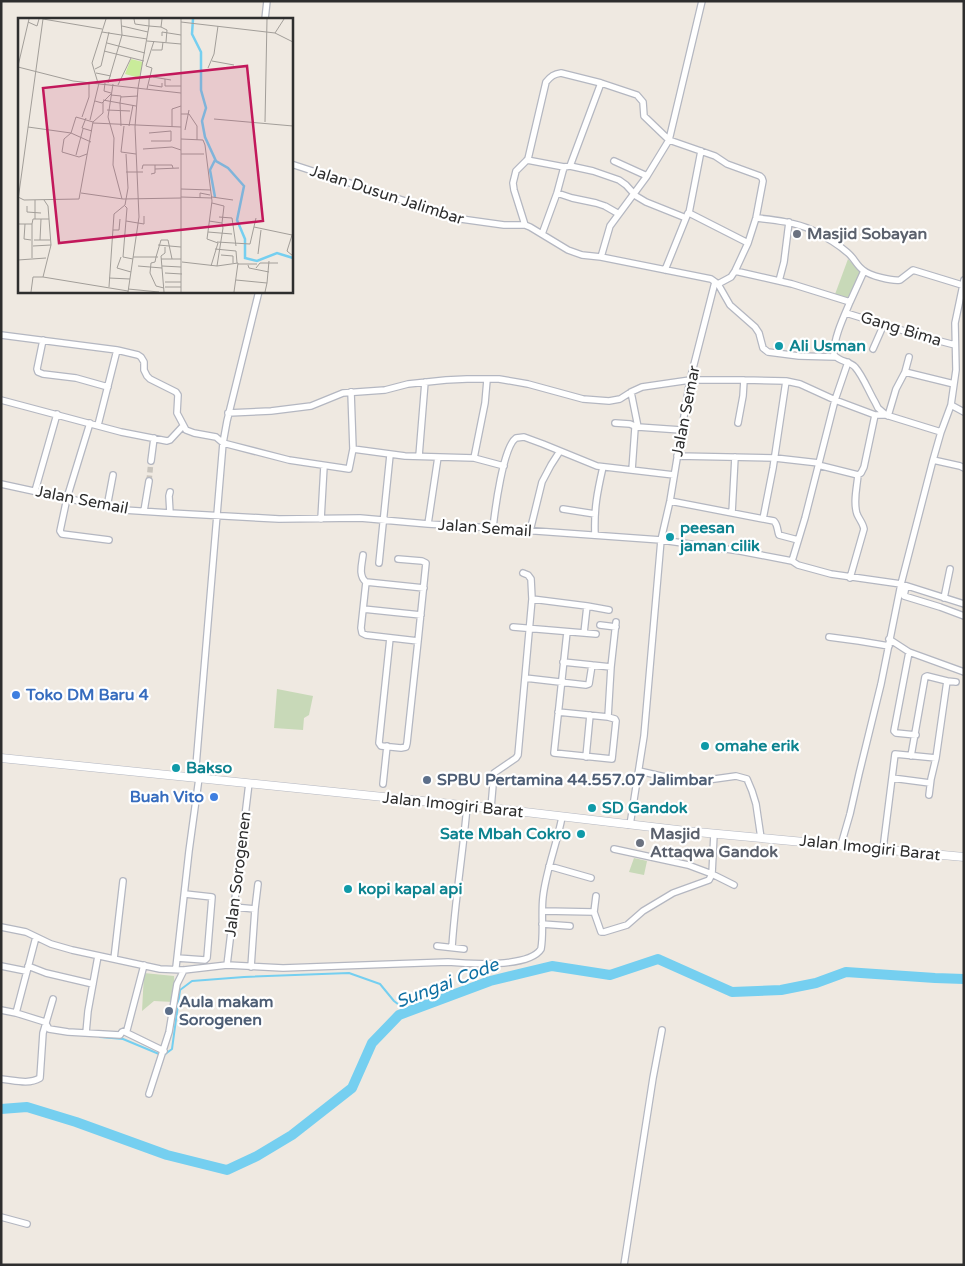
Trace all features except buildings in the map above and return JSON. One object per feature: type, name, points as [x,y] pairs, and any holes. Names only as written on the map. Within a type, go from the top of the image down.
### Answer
[{"type":"main road","name":"Jalan Imogiri Barat","points":[[1,758],[491,808],[714,834],[964,857]]},
{"type":"street","points":[[265,18],[267,1]]},
{"type":"street","points":[[601,257],[610,226],[647,176],[669,140],[702,1]]},
{"type":"street","points":[[525,225],[513,183],[516,172],[527,160],[546,82],[550,76],[561,73],[601,83],[637,95],[643,102],[644,116],[669,140],[715,156],[726,164],[762,178],[756,218],[748,243],[731,277],[717,283],[730,305],[756,327],[763,348],[768,352],[799,356],[836,357],[848,362],[856,369],[882,415]]},
{"type":"street","points":[[542,234],[601,83]]},
{"type":"street","points":[[665,270],[687,216],[701,151]]},
{"type":"street","points":[[527,160],[593,172],[619,180],[626,184],[636,196],[646,202],[687,216],[748,243]]},
{"type":"street","points":[[614,161],[647,176]]},
{"type":"street","name":"Jalan Dusun Jalimbar","points":[[292,165],[461,219],[504,226],[530,226],[568,250],[582,255],[601,257],[711,279],[717,283]]},
{"type":"street","points":[[557,193],[606,206],[619,214]]},
{"type":"street","points":[[756,218],[789,222],[812,230],[848,253],[864,271],[878,276],[897,281],[902,280],[914,270],[963,282],[954,323],[956,370],[951,405],[933,460],[850,814],[841,845]]},
{"type":"street","points":[[779,281],[789,222]]},
{"type":"street","points":[[735,270],[807,288],[850,302]]},
{"type":"street","points":[[836,357],[834,352],[835,346],[846,312],[864,271]]},
{"type":"street","name":"Jalan Semar","points":[[630,825],[644,736],[661,540],[670,501],[690,380],[717,283]]},
{"type":"street","points":[[176,967],[197,778],[223,443],[228,413],[259,292]]},
{"type":"street","name":"Gang Bima","points":[[846,312],[955,342],[964,340]]},
{"type":"street","points":[[873,349],[884,324]]},
{"type":"street","points":[[1,335],[117,350],[138,355],[144,362],[144,370],[150,379],[176,392],[178,396],[176,413],[183,426],[189,432],[216,437],[223,443],[289,460],[324,466],[349,469],[353,449],[351,392]]},
{"type":"street","points":[[43,340],[38,372],[76,378],[108,387]]},
{"type":"street","points":[[98,425],[117,350]]},
{"type":"street","points":[[850,578],[864,526],[857,512],[856,492],[858,475],[863,470],[882,415],[904,372],[909,357]]},
{"type":"street","points":[[792,561],[806,518],[835,400],[848,362]]},
{"type":"street","points":[[904,372],[954,384]]},
{"type":"street","points":[[228,413],[271,411],[311,406],[343,393],[385,390],[408,384],[467,378],[498,379],[528,384],[583,399],[609,401],[620,399],[642,387],[690,380],[786,381],[807,387],[835,400],[941,432]]},
{"type":"street","points":[[474,458],[485,403],[487,380]]},
{"type":"street","points":[[738,423],[744,380]]},
{"type":"street","points":[[763,519],[775,458],[786,381]]},
{"type":"street","points":[[419,456],[425,382]]},
{"type":"street","points":[[631,392],[637,427],[635,429],[632,470]]},
{"type":"street","points":[[1,400],[121,432],[167,441],[183,426]]},
{"type":"street","points":[[951,405],[964,412]]},
{"type":"street","points":[[35,491],[58,414]]},
{"type":"street","points":[[615,422],[637,427],[681,430]]},
{"type":"street","points":[[90,423],[67,498],[60,530],[61,533],[109,540]]},
{"type":"street","points":[[151,461],[154,438]]},
{"type":"street","points":[[493,528],[496,500],[504,466],[511,443],[516,438],[524,438],[603,467],[674,474]]},
{"type":"street","points":[[353,449],[390,455],[474,458],[504,466]]},
{"type":"street","points":[[530,531],[542,482],[560,451]]},
{"type":"street","points":[[379,563],[390,455]]},
{"type":"street","points":[[677,456],[775,458],[818,464],[858,475]]},
{"type":"street","points":[[428,524],[438,457]]},
{"type":"street","points":[[732,513],[734,457]]},
{"type":"street","points":[[933,460],[964,468]]},
{"type":"street","points":[[321,519],[324,466]]},
{"type":"street","points":[[595,535],[594,514],[603,467]]},
{"type":"street","points":[[107,507],[114,475]]},
{"type":"street","points":[[144,511],[149,481]]},
{"type":"street","name":"Jalan Semail","points":[[1,484],[107,507],[170,514],[278,519],[360,518],[661,540],[740,551],[792,561],[798,565],[831,574],[903,585],[964,604]]},
{"type":"street","points":[[170,492],[170,514]]},
{"type":"street","points":[[670,501],[774,521],[777,524],[779,535],[798,540]]},
{"type":"street","points":[[563,509],[594,514]]},
{"type":"street","points":[[363,555],[361,576],[366,582],[424,588]]},
{"type":"street","points":[[390,638],[379,743],[381,746],[403,748],[408,743],[426,563],[398,559]]},
{"type":"street","points":[[944,598],[950,569]]},
{"type":"street","points":[[491,808],[494,773],[518,755],[532,599],[531,579],[523,573]]},
{"type":"street","points":[[366,582],[362,633],[418,641]]},
{"type":"street","points":[[903,585],[904,596],[964,616]]},
{"type":"street","points":[[934,605],[937,595]]},
{"type":"street","points":[[532,599],[609,610]]},
{"type":"street","points":[[584,632],[586,606]]},
{"type":"street","points":[[363,609],[421,615]]},
{"type":"street","points":[[600,625],[616,625],[608,717]]},
{"type":"street","points":[[513,627],[596,634]]},
{"type":"street","points":[[558,712],[615,719],[612,759],[554,754],[558,712],[561,682],[567,632]]},
{"type":"street","points":[[829,638],[889,642],[964,672]]},
{"type":"street","points":[[910,652],[894,731],[896,733],[916,735]]},
{"type":"street","points":[[564,662],[611,667]]},
{"type":"street","points":[[525,678],[588,685],[592,665]]},
{"type":"street","points":[[911,756],[925,677],[956,682]]},
{"type":"street","points":[[929,795],[947,681]]},
{"type":"street","points":[[586,757],[590,715]]},
{"type":"street","points":[[382,797],[387,746]]},
{"type":"street","points":[[883,849],[895,754],[936,758]]},
{"type":"street","points":[[639,771],[688,781],[703,781],[736,776],[747,779],[756,804],[760,838]]},
{"type":"street","points":[[892,778],[930,783]]},
{"type":"street","name":"Jalan Sorogenen","points":[[227,965],[249,783]]},
{"type":"street","points":[[452,947],[454,911],[465,835],[467,806]]},
{"type":"street","points":[[1,928],[26,932],[51,944],[160,969],[184,970],[227,965],[293,967],[509,962],[539,952],[542,946],[543,897],[562,817]]},
{"type":"street","points":[[596,896],[594,912],[601,932],[627,925],[643,911],[680,890],[709,880],[712,874],[714,834]]},
{"type":"street","points":[[614,849],[688,865],[734,885]]},
{"type":"street","points":[[549,866],[591,878]]},
{"type":"street","points":[[114,959],[123,881]]},
{"type":"street","points":[[251,967],[258,884]]},
{"type":"street","points":[[177,958],[205,960],[207,958],[212,897],[185,894]]},
{"type":"street","points":[[234,907],[255,908]]},
{"type":"street","points":[[543,911],[594,912]]},
{"type":"street","points":[[542,924],[570,926]]},
{"type":"street","points":[[16,1013],[36,937]]},
{"type":"street","points":[[437,946],[464,949]]},
{"type":"street","points":[[86,1033],[98,956]]},
{"type":"street","points":[[1,1010],[45,1022],[49,1029],[117,1036],[127,1030],[144,965]]},
{"type":"street","points":[[1,966],[27,969],[93,984]]},
{"type":"street","points":[[149,1094],[169,1032],[176,990],[184,970]]},
{"type":"street","points":[[1,1078],[34,1082],[42,1075],[42,1045],[53,999]]},
{"type":"street","points":[[624,1265],[651,1088],[662,1030]]},
{"type":"street","points":[[125,1032],[163,1053]]},
{"type":"street","points":[[1,1217],[27,1224]]},
{"type":"green space","points":[[848,259],[861,273],[850,300],[834,297]]},
{"type":"green space","points":[[277,689],[313,696],[309,715],[304,718],[303,730],[274,728]]},
{"type":"green space","points":[[634,858],[647,861],[644,875],[629,872]]},
{"type":"green space","points":[[144,973],[174,976],[173,1002],[154,1001],[142,1011]]},
{"type":"waterway","name":"Sungai Code","points":[[1,1109],[27,1107],[76,1122],[167,1155],[227,1170],[257,1156],[292,1135],[352,1088],[372,1043],[399,1015],[490,981],[552,966],[610,975],[658,959],[732,992],[781,990],[816,983],[846,972],[964,979]]},
{"type":"waterway","points":[[164,1055],[172,1049],[180,990],[192,981],[349,973],[380,984],[394,1001],[408,1012]]},
{"type":"waterway","points":[[100,1037],[123,1039],[159,1054]]},
{"type":"tunnel","points":[[149,481],[151,461]]},
{"type":"place","name":"Masjid Sobayan","points":[[797,234]]},
{"type":"place","name":"Ali Usman","points":[[779,346]]},
{"type":"place","name":"peesan jaman cilik","points":[[670,537]]},
{"type":"place","name":"Toko DM Baru 4","points":[[16,695]]},
{"type":"place","name":"omahe erik","points":[[705,746]]},
{"type":"place","name":"Bakso","points":[[176,768]]},
{"type":"place","name":"SPBU Pertamina 44.557.07 Jalimbar","points":[[427,780]]},
{"type":"place","name":"Buah Vito","points":[[214,797]]},
{"type":"place","name":"SD Gandok","points":[[592,808]]},
{"type":"place","name":"Sate Mbah Cokro","points":[[581,834]]},
{"type":"place","name":"Masjid Attaqwa Gandok","points":[[640,843]]},
{"type":"place","name":"kopi kapal api","points":[[348,889]]},
{"type":"place","name":"Aula makam Sorogenen","points":[[169,1011]]}]
